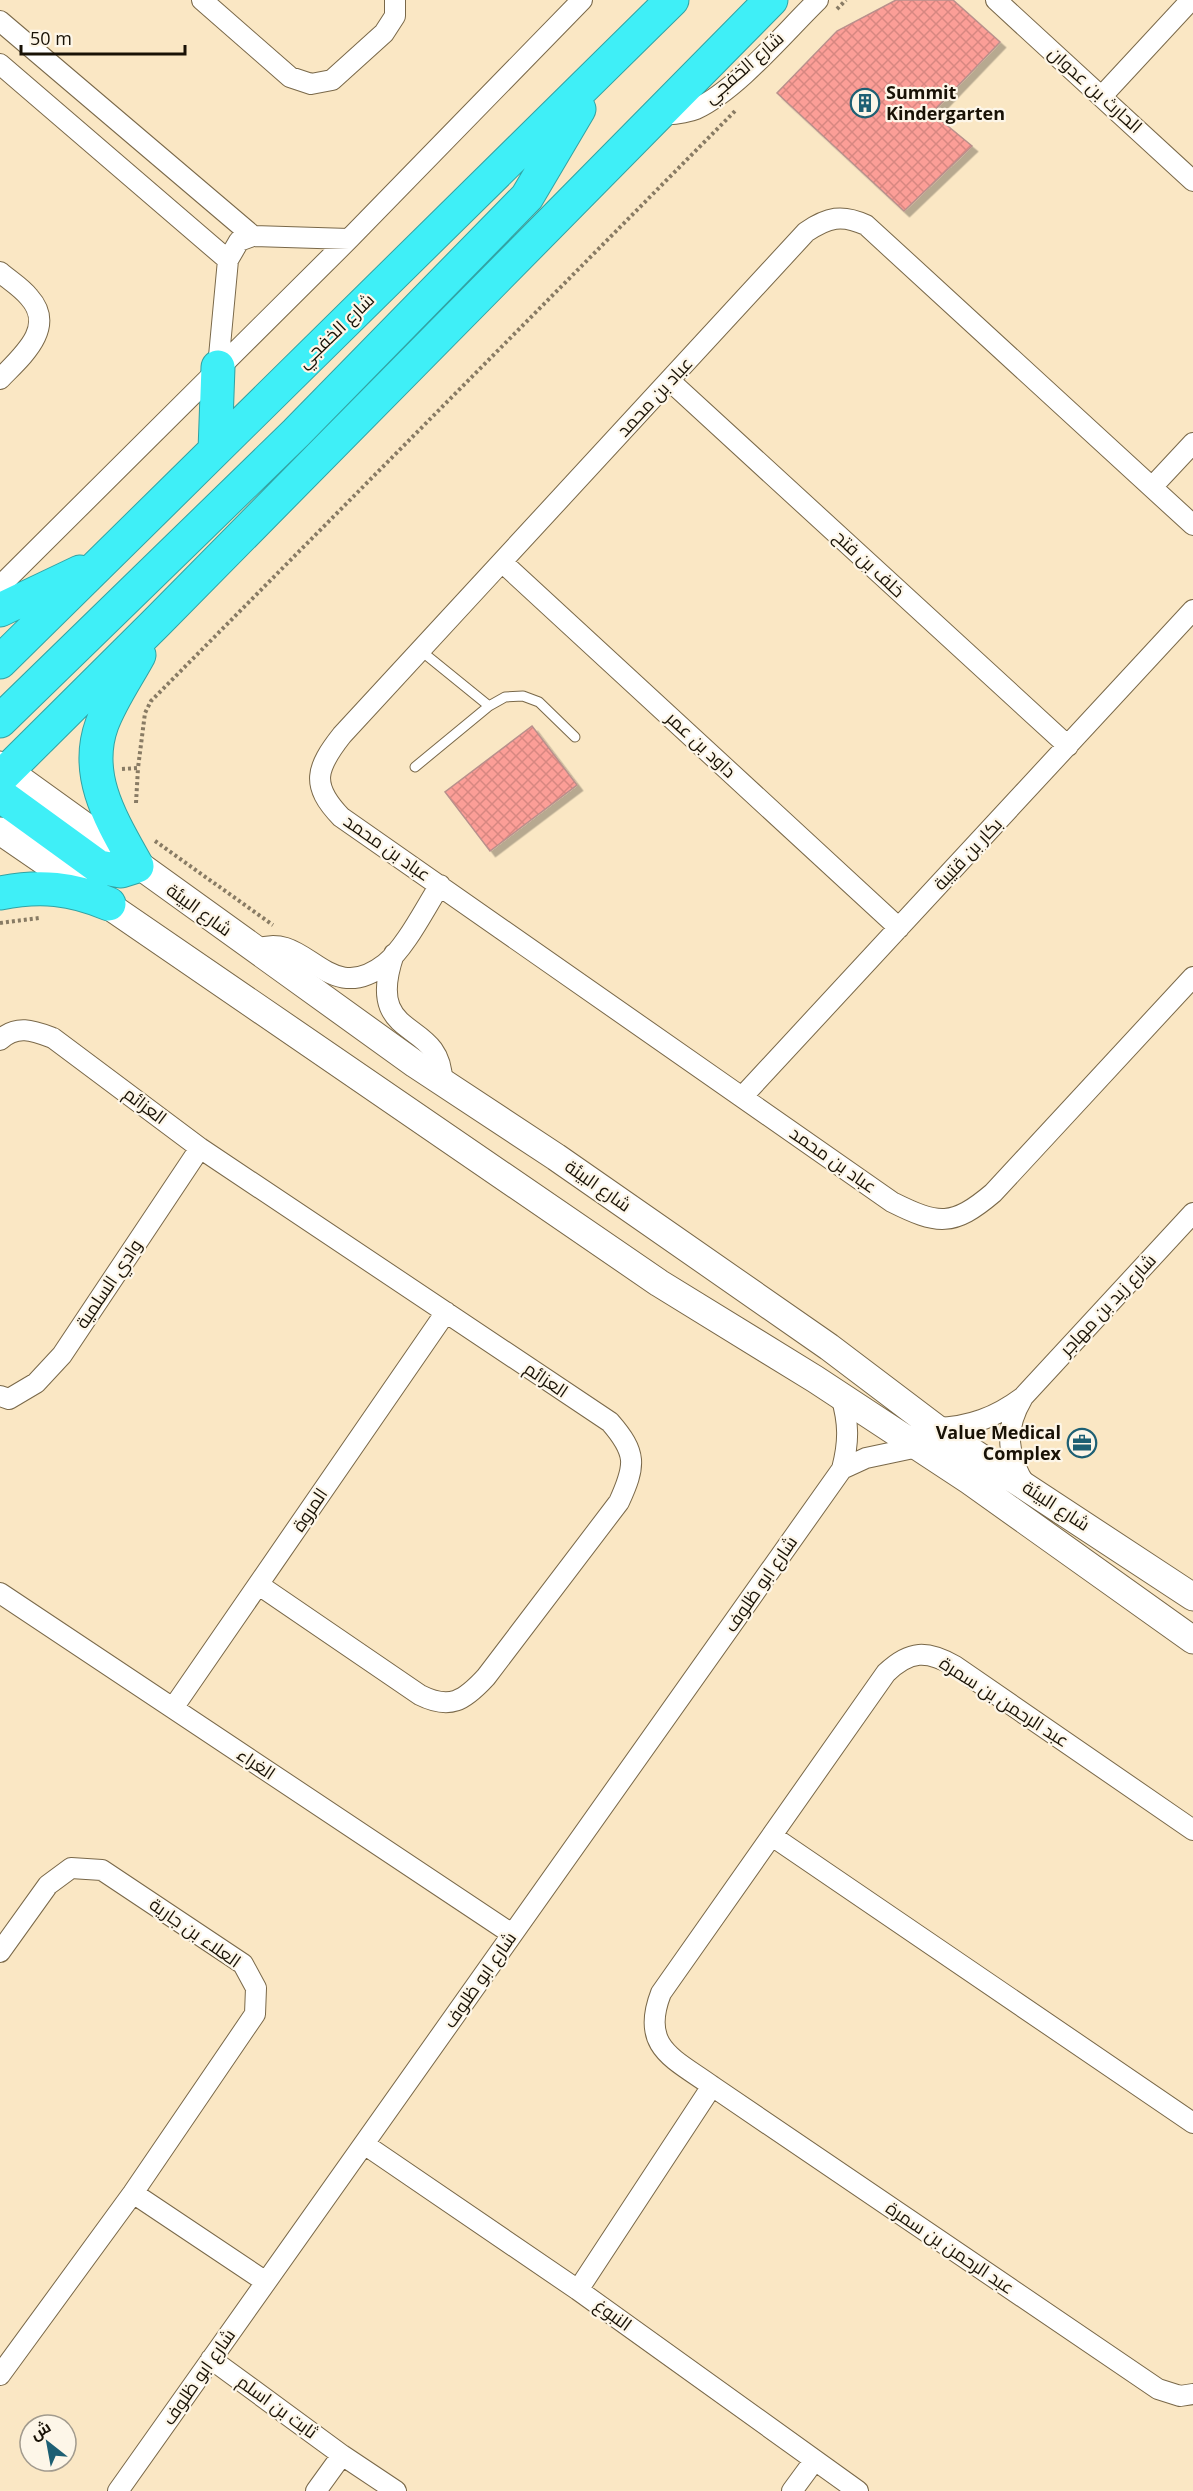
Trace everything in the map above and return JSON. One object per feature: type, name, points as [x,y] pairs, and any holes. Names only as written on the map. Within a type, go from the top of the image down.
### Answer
[{"type":"highway","name":"شارع الخفجي","points":[[0,662],[672,0]]},
{"type":"highway","name":"شارع الخفجي","points":[[2,777],[771,0]]},
{"type":"highway","points":[[0,721],[287,441],[527,197],[599,74]]},
{"type":"highway","points":[[215,450],[218,367]]},
{"type":"highway","points":[[0,610],[106,559]]},
{"type":"highway","points":[[2,777],[99,867],[121,871],[142,850],[112,822],[94,772],[102,723],[157,622]]},
{"type":"highway","points":[[0,892],[25,888],[60,888],[76,891],[109,904]]},
{"type":"street","points":[[202,0],[290,77],[310,84],[332,80],[384,33],[395,16],[395,0]]},
{"type":"street","points":[[0,586],[349,239],[565,9],[582,0]]},
{"type":"street","name":"شارع الخفجي","points":[[659,115],[678,114],[709,102],[738,78],[818,0]]},
{"type":"street","name":"الحارث بن عدوان","points":[[996,0],[1193,181]]},
{"type":"street","points":[[1102,96],[1191,0]]},
{"type":"street","points":[[0,21],[253,236]]},
{"type":"street","points":[[0,64],[228,260]]},
{"type":"street","name":"عباد بن محمد","points":[[1193,525],[866,225],[851,218],[838,216],[822,221],[806,232],[342,735],[326,756],[319,776],[321,790],[328,804],[341,817],[892,1202],[932,1219],[951,1219],[970,1213],[993,1193],[1193,977]]},
{"type":"street","points":[[218,367],[228,260],[239,241],[253,236],[349,239]]},
{"type":"street","points":[[0,272],[29,296],[35,306],[39,327],[32,347],[0,379]]},
{"type":"street","name":"خلف بن فتح","points":[[670,381],[1068,746]]},
{"type":"street","points":[[1152,487],[1193,443]]},
{"type":"street","name":"داود بن عمر","points":[[502,562],[899,928]]},
{"type":"street","name":"بكار بن قتيبة","points":[[742,1097],[1193,610]]},
{"type":"street","name":"شارع البيئة","points":[[0,831],[659,1283],[841,1396],[1026,1486],[1193,1597]]},
{"type":"street","name":"شارع البيئة","points":[[142,850],[255,950],[830,1347],[927,1437],[1193,1640]]},
{"type":"street","name":"عباد بن محمد","points":[[255,950],[265,945],[286,946],[322,970],[340,977],[373,971],[394,954],[440,885]]},
{"type":"street","name":"عباد بن محمد","points":[[394,954],[386,984],[388,1003],[398,1020],[434,1050],[442,1071],[442,1081]]},
{"type":"street","name":"العزائم","points":[[0,1040],[6,1035],[28,1029],[53,1038],[200,1148],[610,1422],[626,1441],[632,1458],[628,1482],[619,1502],[486,1677],[474,1690],[456,1702],[436,1703],[420,1695],[259,1585]]},
{"type":"street","name":"وادي السلمية","points":[[0,1396],[9,1399],[36,1383],[62,1355],[200,1148]]},
{"type":"street","name":"شارع زيد بن مهاجر","points":[[927,1437],[991,1417],[1023,1396],[1193,1213]]},
{"type":"street","name":"المروة","points":[[173,1708],[446,1312]]},
{"type":"street","name":"شارع ابو ظلوف","points":[[118,2491],[842,1469],[848,1437],[848,1420],[841,1396]]},
{"type":"street","name":"شارع زيد بن مهاجر","points":[[1023,1396],[1010,1426],[1009,1442],[1011,1458],[1026,1486]]},
{"type":"street","points":[[842,1469],[874,1455],[927,1437]]},
{"type":"street","name":"الغراء","points":[[0,1593],[512,1934]]},
{"type":"street","name":"عبد الرحمن بن سمرة","points":[[1193,1830],[955,1666],[938,1657],[917,1654],[899,1661],[886,1673],[661,1994],[654,2011],[653,2027],[658,2043],[672,2058],[712,2086],[1158,2389],[1171,2394],[1193,2394]]},
{"type":"street","points":[[772,1836],[1193,2123]]},
{"type":"street","name":"العلاء بن جارية","points":[[0,1952],[48,1885],[71,1868],[102,1870],[243,1964],[256,1988],[255,2014],[134,2193],[0,2375]]},
{"type":"street","points":[[578,2290],[712,2086]]},
{"type":"street","name":"النبوغ","points":[[364,2144],[578,2290],[858,2491]]},
{"type":"street","points":[[134,2193],[266,2282]]},
{"type":"street","name":"ثابت بن اسلم","points":[[212,2359],[342,2455],[396,2491]]},
{"type":"street","points":[[316,2491],[342,2455]]},
{"type":"street","points":[[792,2491],[814,2461]]},
{"type":"lane","points":[[420,650],[489,706]]},
{"type":"lane","points":[[415,767],[489,706],[505,697],[531,698],[546,707],[575,737]]},
{"type":"path","points":[[836,11],[846,0]]},
{"type":"path","points":[[135,815],[145,713],[151,701],[744,102]]},
{"type":"path","points":[[94,772],[138,768]]},
{"type":"path","points":[[142,850],[277,928]]},
{"type":"building","name":"Summit Kindergarten","points":[[896,0],[953,0],[1000,42],[932,113],[972,146],[904,211],[777,93],[837,31]]},
{"type":"building","points":[[532,726],[577,785],[490,851],[445,792]]},
{"type":"place","name":"Summit Kindergarten","points":[[865,103]]},
{"type":"place","name":"Value Medical Complex","points":[[1082,1443]]}]
